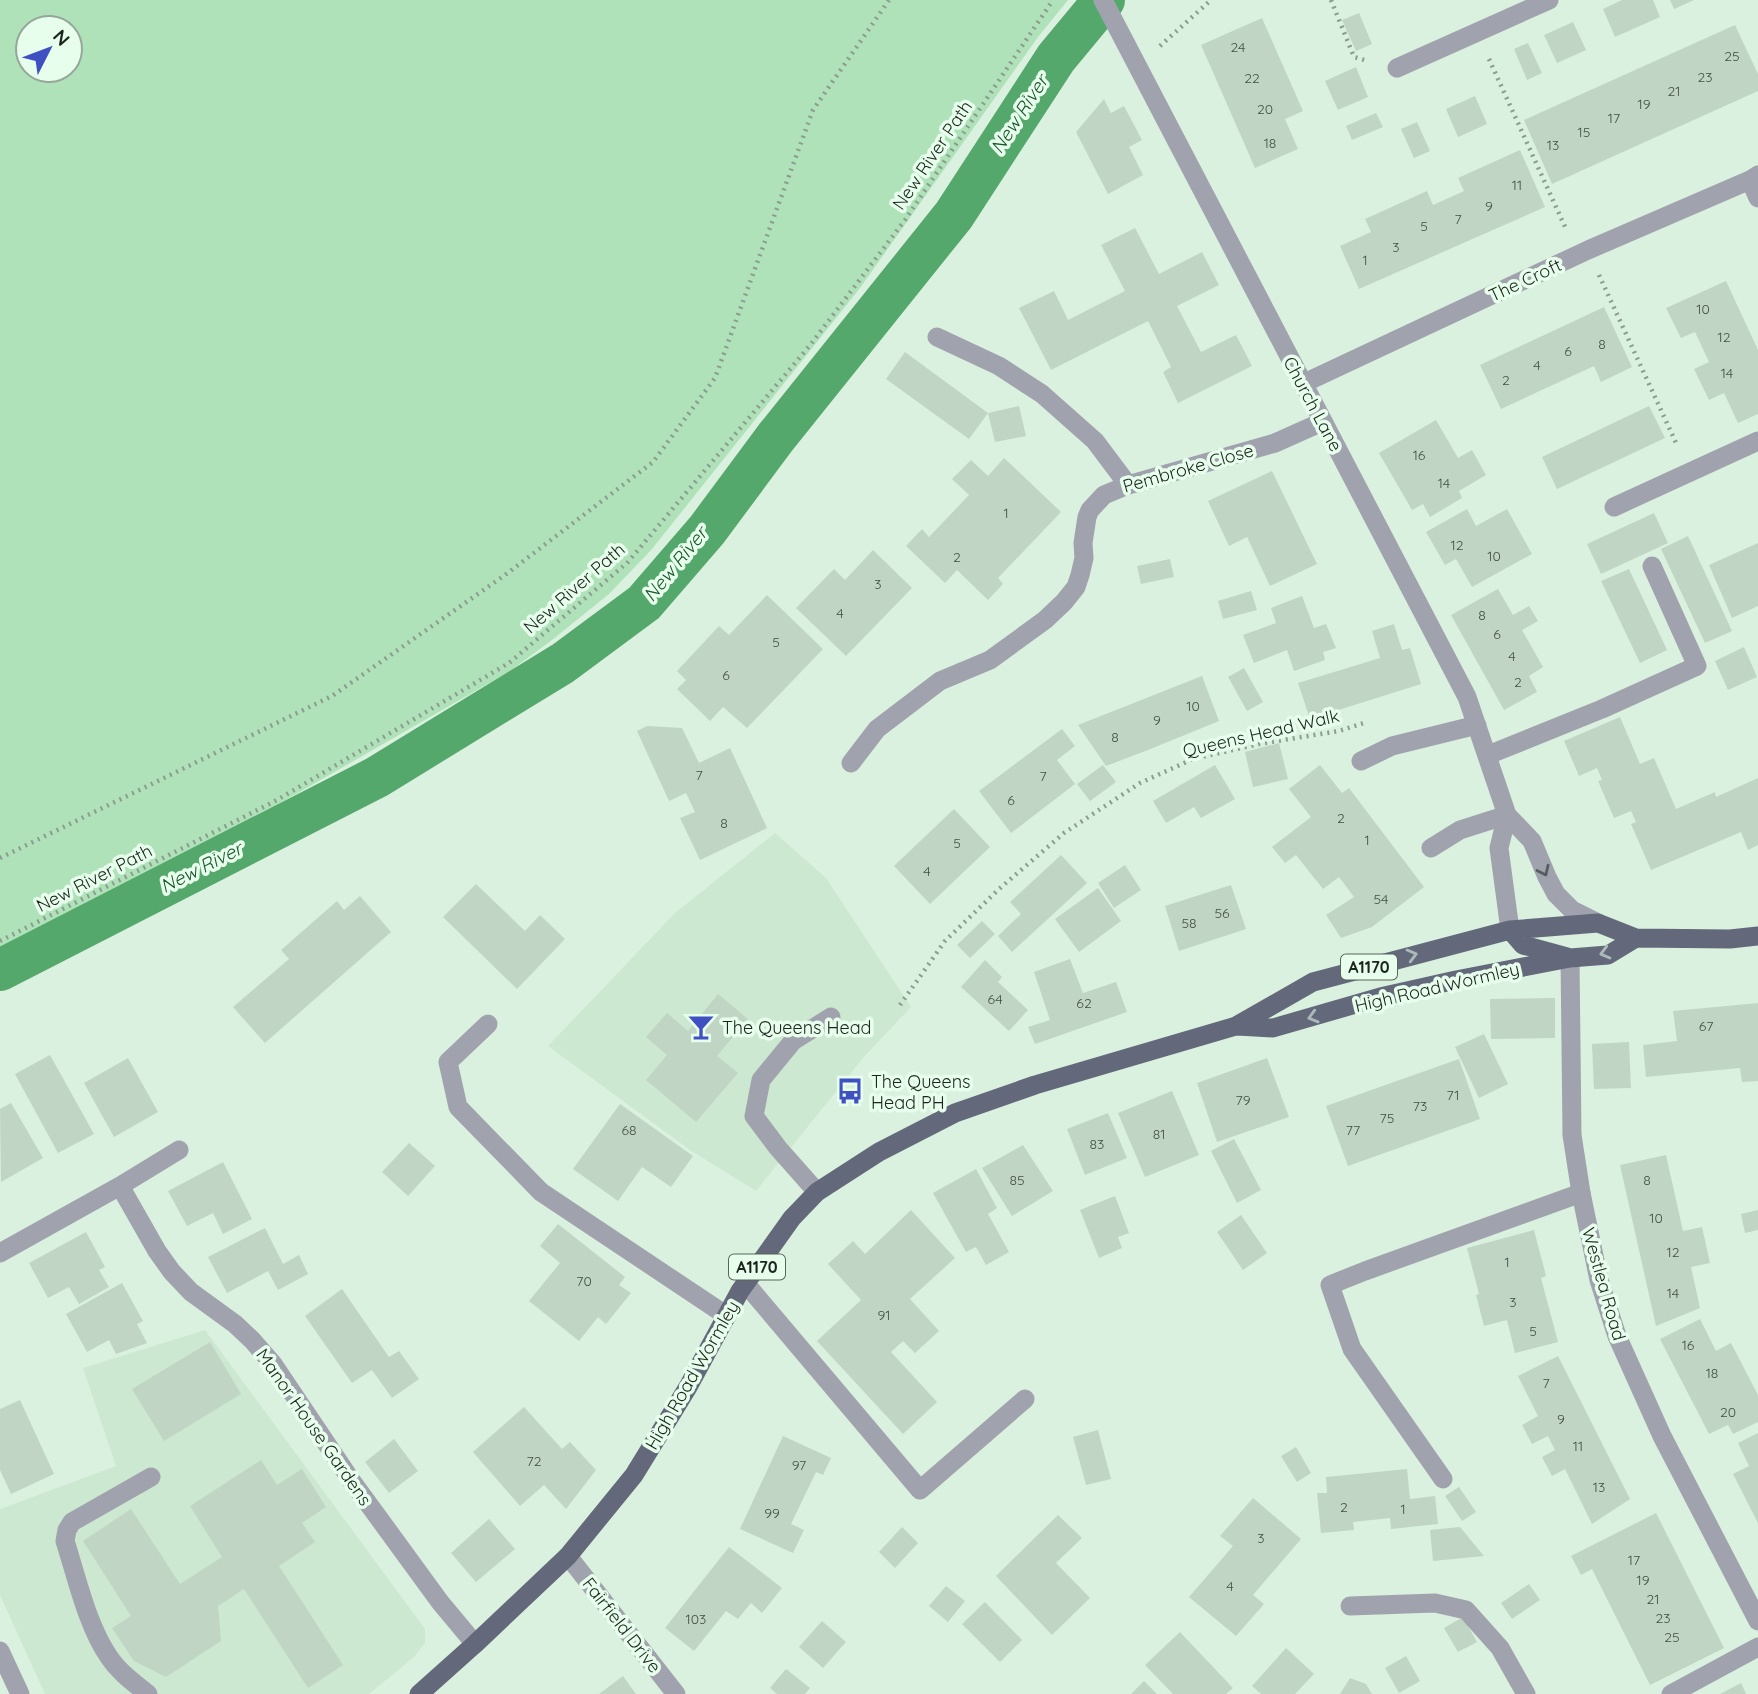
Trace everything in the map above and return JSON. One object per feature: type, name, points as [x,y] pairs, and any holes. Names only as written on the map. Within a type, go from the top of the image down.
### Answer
[{"type":"main road","name":"High Road Wormley","points":[[419,1694],[568,1556],[634,1475],[746,1284],[792,1218],[817,1192],[879,1152],[956,1113],[1035,1084],[1236,1026],[1313,982],[1510,930],[1598,923],[1636,938],[1730,939],[1758,936]]},
{"type":"main road","points":[[1510,930],[1523,945],[1570,958]]},
{"type":"main road","name":"High Road Wormley","points":[[1236,1026],[1273,1028],[1456,980],[1570,958],[1608,954],[1636,938]]},
{"type":"street","name":"Church Lane","points":[[1103,0],[1461,686],[1488,755],[1507,815],[1532,841],[1556,894],[1572,910],[1598,923]]},
{"type":"street","points":[[1397,68],[1549,0]]},
{"type":"street","name":"The Croft","points":[[1302,384],[1588,250],[1755,184]]},
{"type":"street","points":[[937,337],[999,366],[1042,394],[1095,441],[1128,485]]},
{"type":"street","name":"Pembroke Close","points":[[851,763],[877,729],[940,681],[990,660],[1065,602],[1076,587],[1080,575],[1084,558],[1084,527],[1090,510],[1104,495],[1128,485],[1275,443],[1322,422]]},
{"type":"street","points":[[1614,507],[1758,441]]},
{"type":"street","points":[[1488,755],[1602,709],[1697,666],[1652,566]]},
{"type":"street","points":[[1361,761],[1392,746],[1477,725]]},
{"type":"street","points":[[1431,848],[1460,830],[1507,815]]},
{"type":"street","points":[[1507,815],[1499,848],[1510,930]]},
{"type":"street","name":"Westlea Road","points":[[1570,958],[1572,1135],[1581,1193],[1600,1280],[1617,1336],[1662,1436],[1758,1621]]},
{"type":"street","points":[[817,1192],[754,1116],[761,1080],[793,1041],[831,1017]]},
{"type":"street","points":[[488,1024],[448,1062],[458,1107],[541,1192],[727,1316]]},
{"type":"street","points":[[0,1253],[179,1150]]},
{"type":"street","name":"Manor House Gardens","points":[[120,1186],[172,1272],[191,1292],[235,1324],[272,1364],[351,1480],[440,1602],[475,1644]]},
{"type":"street","points":[[1443,1479],[1352,1349],[1330,1285],[1581,1193]]},
{"type":"street","points":[[746,1284],[920,1490],[1025,1399]]},
{"type":"street","points":[[148,1694],[132,1682],[110,1658],[95,1633],[65,1541],[72,1522],[151,1478]]},
{"type":"street","name":"Fairfield Drive","points":[[568,1556],[677,1694]]},
{"type":"street","points":[[1350,1606],[1435,1603],[1466,1611],[1500,1648],[1526,1694]]},
{"type":"street","points":[[1671,1694],[1758,1647]]},
{"type":"street","points":[[0,1651],[20,1694]]},
{"type":"path","points":[[0,858],[332,696],[505,575],[653,462],[715,378],[813,110],[889,0]]},
{"type":"path","name":"New River Path","points":[[0,941],[277,800],[509,663],[628,562],[811,344],[905,220],[1053,0]]},
{"type":"path","points":[[1137,67],[1211,0]]},
{"type":"path","points":[[1331,0],[1354,57],[1397,68]]},
{"type":"path","name":"Queens Head Walk","points":[[900,1005],[945,940],[999,889],[1065,833],[1140,783],[1193,759],[1259,744],[1339,731],[1373,720]]},
{"type":"shaded area","points":[[775,833],[826,878],[911,1007],[863,1058],[756,1191],[690,1150],[548,1046],[675,913]]},
{"type":"shaded area","points":[[205,1330],[425,1629],[425,1643],[414,1657],[369,1694],[45,1694],[0,1595],[0,1509],[116,1466],[83,1368]]},
{"type":"green space","points":[[0,0],[1068,0],[1038,37],[860,288],[652,549],[609,594],[510,671],[218,839],[0,952]]},
{"type":"building","points":[[1622,0],[1653,0],[1660,17],[1615,37],[1603,9]]},
{"type":"building","points":[[1670,0],[1694,0],[1674,9]]},
{"type":"building","points":[[1359,13],[1372,44],[1356,51],[1342,20]]},
{"type":"building","points":[[1262,18],[1303,111],[1285,119],[1298,149],[1255,168],[1201,45]]},
{"type":"building","points":[[1573,22],[1586,50],[1557,63],[1544,35]]},
{"type":"building","points":[[1735,25],[1758,74],[1758,91],[1552,184],[1524,120]]},
{"type":"building","points":[[1528,43],[1542,73],[1527,80],[1514,49]]},
{"type":"building","points":[[1356,67],[1368,97],[1338,110],[1325,81]]},
{"type":"building","points":[[1475,96],[1487,124],[1458,137],[1446,109]]},
{"type":"building","points":[[1104,99],[1111,113],[1124,106],[1142,140],[1129,147],[1143,175],[1108,194],[1076,132]]},
{"type":"building","points":[[1376,113],[1383,127],[1352,140],[1346,126]]},
{"type":"building","points":[[1417,122],[1430,151],[1414,158],[1401,129]]},
{"type":"building","points":[[1520,150],[1545,207],[1359,289],[1340,246],[1371,232],[1365,219],[1427,191],[1433,205],[1464,191],[1458,178]]},
{"type":"building","points":[[1135,228],[1159,274],[1202,252],[1219,285],[1177,306],[1201,352],[1236,335],[1252,366],[1178,403],[1163,372],[1171,367],[1148,321],[1051,370],[1019,308],[1054,291],[1068,320],[1125,291],[1101,245]]},
{"type":"building","points":[[1726,281],[1758,350],[1758,414],[1738,423],[1724,393],[1709,400],[1694,369],[1709,362],[1695,332],[1681,338],[1666,308]]},
{"type":"building","points":[[1604,307],[1632,367],[1601,382],[1594,366],[1501,409],[1480,365]]},
{"type":"building","points":[[905,352],[988,413],[969,439],[886,379]]},
{"type":"building","points":[[1019,406],[1026,436],[995,442],[988,413]]},
{"type":"building","points":[[1649,406],[1665,438],[1557,489],[1542,457]]},
{"type":"building","points":[[1436,420],[1458,458],[1472,450],[1486,475],[1459,491],[1462,498],[1430,517],[1423,504],[1412,510],[1379,453]]},
{"type":"building","points":[[1004,458],[1061,512],[998,578],[1003,584],[988,600],[957,570],[945,583],[906,546],[922,529],[929,537],[969,495],[952,479],[971,460],[988,476]]},
{"type":"building","points":[[1272,471],[1317,564],[1270,586],[1247,537],[1229,546],[1208,501]]},
{"type":"building","points":[[1467,509],[1476,526],[1507,509],[1532,554],[1472,587],[1456,559],[1445,565],[1426,532]]},
{"type":"building","points":[[1654,513],[1668,543],[1601,574],[1587,544]]},
{"type":"building","points":[[1688,536],[1732,631],[1705,643],[1661,549]]},
{"type":"building","points":[[1758,543],[1758,606],[1732,618],[1709,565]]},
{"type":"building","points":[[873,550],[912,588],[846,656],[796,608],[834,569],[845,580]]},
{"type":"building","points":[[1170,559],[1174,577],[1141,584],[1137,566]]},
{"type":"building","points":[[1629,569],[1667,650],[1640,663],[1601,581]]},
{"type":"building","points":[[1498,589],[1513,615],[1529,606],[1538,621],[1522,630],[1543,667],[1529,676],[1537,692],[1504,710],[1451,615]]},
{"type":"building","points":[[1251,591],[1257,610],[1223,619],[1218,601]]},
{"type":"building","points":[[767,595],[823,649],[747,728],[723,707],[710,721],[677,689],[686,680],[677,671],[719,626],[729,635]]},
{"type":"building","points":[[1302,596],[1314,628],[1326,624],[1336,648],[1323,652],[1325,660],[1294,671],[1287,650],[1254,663],[1243,635],[1276,623],[1271,608]]},
{"type":"building","points":[[1394,624],[1402,650],[1410,648],[1421,684],[1310,719],[1298,683],[1380,658],[1372,631]]},
{"type":"building","points":[[1744,647],[1757,677],[1728,690],[1715,661]]},
{"type":"building","points":[[1244,668],[1263,702],[1247,711],[1228,677]]},
{"type":"building","points":[[1202,676],[1219,721],[1148,750],[1106,766],[1078,725]]},
{"type":"building","points":[[1620,717],[1640,764],[1654,758],[1676,809],[1715,792],[1716,797],[1758,778],[1758,845],[1748,850],[1741,832],[1651,870],[1631,824],[1636,822],[1631,811],[1614,818],[1598,781],[1602,780],[1597,768],[1579,776],[1564,741]]},
{"type":"building","points":[[647,726],[682,728],[699,763],[730,748],[767,828],[700,860],[680,818],[695,812],[686,793],[669,801],[637,731]]},
{"type":"building","points":[[1062,729],[1075,746],[1057,760],[1075,784],[1011,833],[979,791]]},
{"type":"building","points":[[1279,743],[1288,779],[1253,787],[1245,752]]},
{"type":"building","points":[[1103,765],[1116,782],[1090,801],[1077,784]]},
{"type":"building","points":[[1215,765],[1235,799],[1201,818],[1194,807],[1166,823],[1153,801]]},
{"type":"building","points":[[1320,765],[1342,793],[1349,788],[1424,887],[1372,927],[1341,938],[1326,915],[1354,897],[1339,877],[1323,889],[1296,855],[1285,863],[1272,847],[1311,817],[1289,789]]},
{"type":"building","points":[[954,809],[990,847],[930,904],[894,866]]},
{"type":"building","points":[[1061,855],[1087,883],[1012,952],[998,936],[1021,914],[1010,902]]},
{"type":"building","points":[[1125,865],[1141,890],[1114,908],[1098,883]]},
{"type":"building","points":[[476,884],[525,931],[540,915],[565,939],[517,989],[443,917]]},
{"type":"building","points":[[1231,885],[1246,929],[1179,951],[1165,906]]},
{"type":"building","points":[[1098,888],[1121,921],[1079,952],[1055,919]]},
{"type":"building","points":[[360,896],[391,932],[265,1043],[233,1007],[289,959],[281,950],[337,901],[344,910]]},
{"type":"building","points":[[982,921],[995,934],[970,958],[957,945]]},
{"type":"building","points":[[1070,959],[1083,993],[1116,982],[1127,1012],[1035,1044],[1028,1027],[1050,1020],[1034,972]]},
{"type":"building","points":[[985,960],[1002,977],[998,982],[1028,1010],[1009,1031],[961,987]]},
{"type":"building","points":[[718,994],[748,1019],[717,1056],[738,1073],[696,1122],[646,1080],[667,1055],[646,1037],[667,1013],[688,1031]]},
{"type":"building","points":[[1555,998],[1555,1038],[1491,1039],[1490,999]]},
{"type":"building","points":[[1758,1003],[1758,1081],[1742,1082],[1740,1068],[1646,1077],[1643,1045],[1677,1041],[1673,1011]]},
{"type":"building","points":[[1484,1034],[1508,1084],[1479,1098],[1455,1047]]},
{"type":"building","points":[[1629,1042],[1631,1088],[1594,1089],[1592,1044]]},
{"type":"building","points":[[50,1055],[94,1134],[58,1153],[15,1074]]},
{"type":"building","points":[[128,1058],[158,1112],[114,1137],[84,1083]]},
{"type":"building","points":[[1267,1058],[1289,1117],[1217,1142],[1197,1083]]},
{"type":"building","points":[[1459,1059],[1480,1119],[1348,1166],[1326,1106]]},
{"type":"building","points":[[1172,1091],[1199,1155],[1145,1177],[1118,1113]]},
{"type":"building","points":[[11,1103],[43,1158],[1,1182],[0,1109]]},
{"type":"building","points":[[620,1104],[693,1156],[671,1187],[642,1167],[618,1201],[573,1169]]},
{"type":"building","points":[[1108,1113],[1127,1158],[1085,1175],[1067,1129]]},
{"type":"building","points":[[1234,1139],[1261,1190],[1237,1203],[1211,1151]]},
{"type":"building","points":[[409,1143],[435,1166],[408,1196],[382,1172]]},
{"type":"building","points":[[1023,1145],[1053,1191],[1012,1216],[982,1168]]},
{"type":"building","points":[[1666,1155],[1683,1231],[1702,1227],[1710,1263],[1691,1267],[1700,1308],[1656,1326],[1620,1165]]},
{"type":"building","points":[[223,1162],[252,1219],[223,1234],[213,1213],[187,1226],[168,1191]]},
{"type":"building","points":[[976,1169],[997,1208],[988,1214],[1009,1252],[986,1265],[976,1247],[966,1252],[933,1193]]},
{"type":"building","points":[[1115,1196],[1129,1233],[1118,1237],[1122,1248],[1099,1258],[1080,1210]]},
{"type":"building","points":[[911,1210],[955,1258],[910,1299],[939,1331],[915,1353],[903,1341],[891,1352],[937,1402],[903,1434],[817,1341],[861,1300],[828,1264],[853,1241],[865,1254]]},
{"type":"building","points":[[1758,1210],[1758,1230],[1745,1233],[1741,1214]]},
{"type":"building","points":[[1241,1215],[1267,1253],[1243,1270],[1217,1232]]},
{"type":"building","points":[[558,1224],[625,1277],[619,1285],[631,1293],[606,1324],[598,1317],[579,1341],[529,1301],[560,1263],[540,1246]]},
{"type":"building","points":[[265,1228],[283,1264],[299,1255],[308,1274],[278,1290],[268,1271],[227,1293],[208,1257]]},
{"type":"building","points":[[1534,1230],[1546,1276],[1541,1278],[1558,1342],[1515,1353],[1507,1320],[1484,1326],[1467,1248]]},
{"type":"building","points":[[86,1232],[105,1267],[99,1270],[109,1287],[79,1304],[69,1287],[48,1298],[29,1263]]},
{"type":"building","points":[[122,1283],[143,1321],[137,1324],[147,1343],[116,1354],[109,1340],[87,1352],[66,1314]]},
{"type":"building","points":[[342,1289],[389,1357],[399,1351],[419,1379],[392,1398],[372,1370],[352,1383],[305,1316]]},
{"type":"building","points":[[1700,1319],[1716,1351],[1731,1343],[1758,1395],[1758,1422],[1733,1434],[1728,1425],[1709,1434],[1660,1339]]},
{"type":"building","points":[[210,1342],[241,1394],[164,1441],[132,1389]]},
{"type":"building","points":[[1558,1356],[1630,1499],[1592,1524],[1565,1469],[1552,1476],[1542,1457],[1555,1450],[1548,1436],[1532,1444],[1522,1425],[1538,1416],[1518,1376]]},
{"type":"building","points":[[20,1400],[54,1474],[11,1494],[0,1470],[0,1409]]},
{"type":"building","points":[[524,1407],[562,1449],[570,1442],[596,1470],[566,1509],[544,1485],[520,1506],[473,1452]]},
{"type":"building","points":[[1098,1430],[1111,1479],[1086,1485],[1073,1437]]},
{"type":"building","points":[[1758,1433],[1758,1523],[1733,1474],[1749,1466],[1738,1443]]},
{"type":"building","points":[[783,1436],[831,1458],[823,1475],[816,1472],[791,1524],[804,1530],[793,1553],[740,1529]]},
{"type":"building","points":[[394,1439],[418,1471],[389,1493],[365,1462]]},
{"type":"building","points":[[1296,1447],[1311,1473],[1297,1482],[1281,1456]]},
{"type":"building","points":[[261,1460],[277,1485],[302,1469],[326,1507],[302,1523],[315,1542],[279,1566],[343,1665],[308,1688],[244,1589],[218,1606],[221,1641],[166,1677],[134,1661],[112,1628],[131,1616],[83,1541],[131,1509],[180,1584],[222,1557],[190,1506]]},
{"type":"building","points":[[1407,1469],[1410,1499],[1435,1496],[1438,1524],[1391,1529],[1390,1518],[1353,1522],[1354,1530],[1321,1533],[1317,1493],[1327,1493],[1326,1477]]},
{"type":"building","points":[[1459,1487],[1476,1512],[1462,1521],[1445,1496]]},
{"type":"building","points":[[1253,1498],[1301,1539],[1253,1595],[1264,1604],[1236,1636],[1189,1597],[1233,1546],[1220,1536]]},
{"type":"building","points":[[1656,1513],[1724,1648],[1650,1685],[1592,1569],[1581,1575],[1571,1556]]},
{"type":"building","points":[[1058,1515],[1082,1538],[1056,1563],[1090,1598],[1052,1635],[996,1576]]},
{"type":"building","points":[[489,1519],[515,1549],[476,1582],[451,1553]]},
{"type":"building","points":[[902,1527],[918,1543],[895,1568],[879,1552]]},
{"type":"building","points":[[1460,1527],[1484,1556],[1433,1561],[1430,1530]]},
{"type":"building","points":[[729,1547],[782,1588],[762,1613],[751,1603],[738,1619],[726,1611],[694,1651],[665,1628]]},
{"type":"building","points":[[1529,1584],[1540,1600],[1512,1619],[1501,1603]]},
{"type":"building","points":[[946,1586],[965,1601],[948,1622],[929,1606]]},
{"type":"building","points":[[985,1602],[1022,1640],[1000,1662],[962,1624]]},
{"type":"building","points":[[1463,1617],[1477,1642],[1458,1652],[1444,1628]]},
{"type":"building","points":[[822,1621],[846,1642],[823,1668],[799,1647]]},
{"type":"building","points":[[1180,1632],[1233,1688],[1226,1694],[1173,1694],[1145,1665]]},
{"type":"building","points":[[1286,1648],[1314,1674],[1295,1694],[1261,1694],[1252,1686]]},
{"type":"building","points":[[1406,1656],[1420,1681],[1399,1693],[1385,1668]]},
{"type":"building","points":[[786,1669],[810,1688],[805,1694],[777,1694],[770,1688]]},
{"type":"building","points":[[623,1676],[636,1694],[599,1694]]},
{"type":"building","points":[[1350,1678],[1366,1684],[1372,1694],[1340,1694]]},
{"type":"building","points":[[1144,1681],[1157,1694],[1131,1694]]},
{"type":"building","points":[[1741,1683],[1746,1694],[1720,1694]]},
{"type":"waterway","name":"New River","points":[[0,970],[377,777],[563,663],[644,603],[707,530],[776,437],[954,215],[1056,58],[1104,0]]},
{"type":"place","name":"The Queens Head","points":[[701,1027]]},
{"type":"place","name":"The Queens Head PH","points":[[850,1091]]}]
